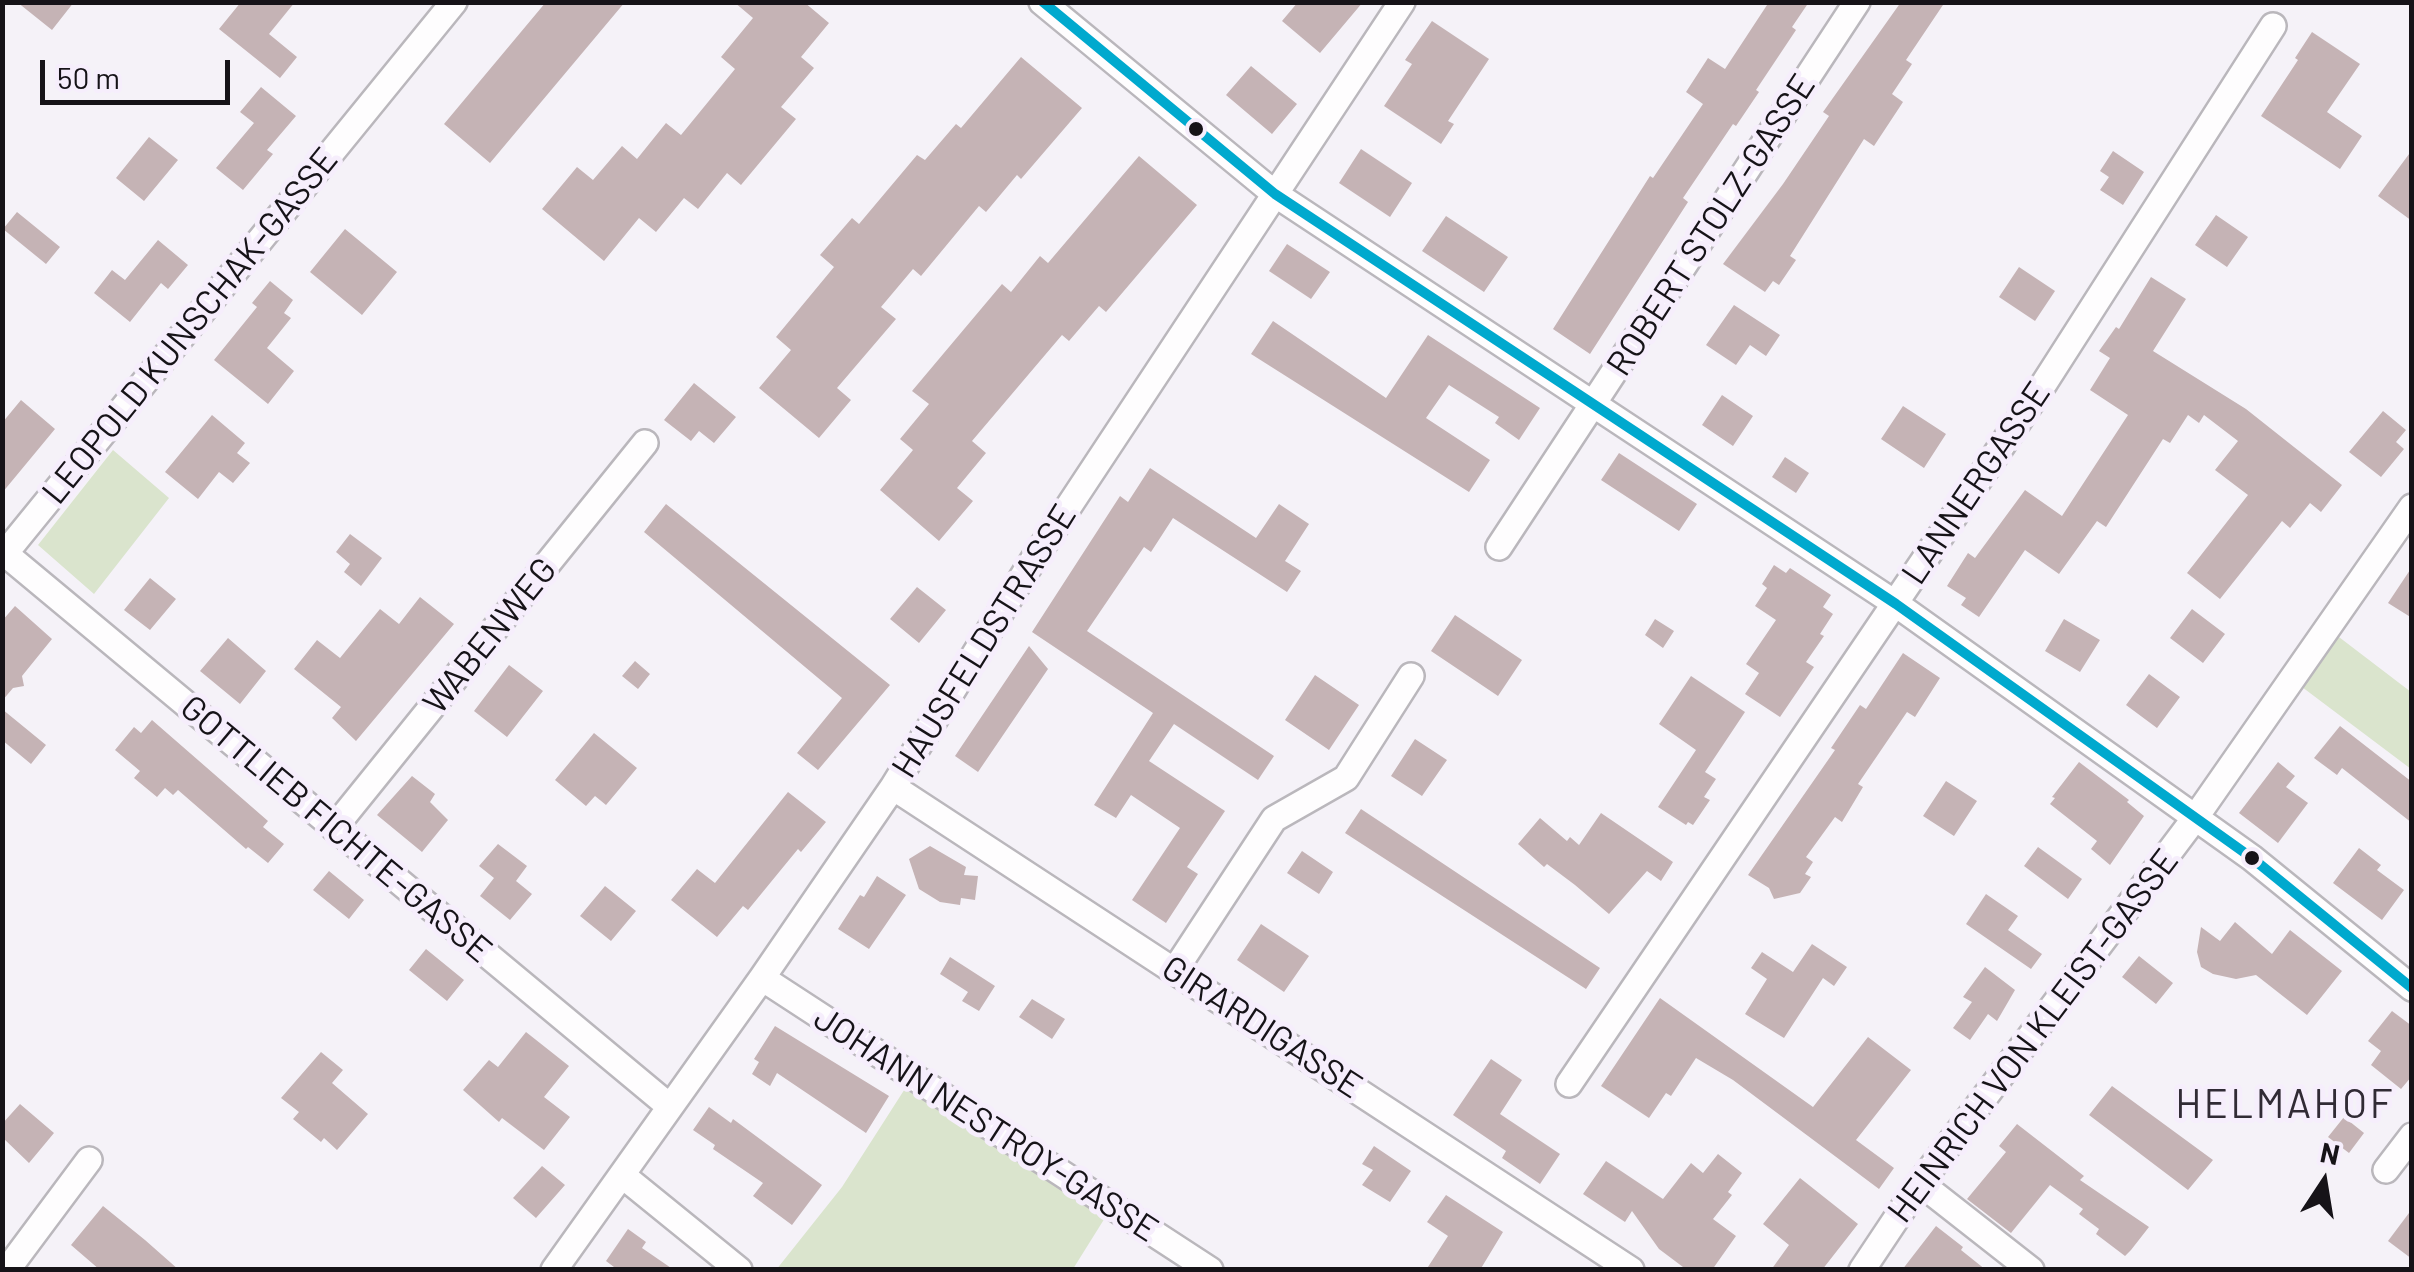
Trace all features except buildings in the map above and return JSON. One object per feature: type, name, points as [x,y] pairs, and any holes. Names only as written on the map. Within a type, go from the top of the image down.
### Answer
[{"type":"street","name":"LEOPOLD KUNSCHAK-GASSE","points":[[4,554],[454,2]]},
{"type":"street","points":[[1042,2],[1275,194],[1896,604],[2252,858],[2412,988]]},
{"type":"street","name":"HAUSFELDSTRASSE","points":[[554,1270],[892,787],[1028,568],[1402,2]]},
{"type":"street","name":"ROBERT STOLZ-GASSE","points":[[1499,547],[1857,2]]},
{"type":"street","name":"LANNERGASSE","points":[[1570,1084],[2045,382],[2273,26]]},
{"type":"street","name":"WABENWEG","points":[[334,828],[645,443]]},
{"type":"street","name":"HEINRICH VON KLEIST-GASSE","points":[[1862,1270],[1920,1183],[2195,818],[2412,507]]},
{"type":"street","name":"GOTTLIEB FICHTE-GASSE","points":[[4,554],[669,1106]]},
{"type":"street","points":[[1176,970],[1274,819],[1346,778],[1411,676]]},
{"type":"street","name":"GIRARDIGASSE","points":[[892,787],[1631,1270]]},
{"type":"street","name":"JOHANN NESTROY-GASSE","points":[[762,978],[1210,1270]]},
{"type":"street","points":[[2386,1170],[2412,1136]]},
{"type":"street","points":[[7,1267],[89,1160]]},
{"type":"street","points":[[622,1175],[739,1270]]},
{"type":"street","points":[[1920,1183],[2031,1270]]},
{"type":"green space","points":[[113,450],[169,498],[94,594],[38,545]]},
{"type":"green space","points":[[2335,634],[2411,692],[2411,769],[2298,684]]},
{"type":"green space","points":[[908,1084],[1108,1213],[1073,1269],[776,1270],[842,1187]]},
{"type":"transit line","points":[[1043,2],[1275,194],[1896,604],[2252,858],[2412,988]]},
{"type":"district","name":"HELMAHOF","points":[[2285,1105]]}]
